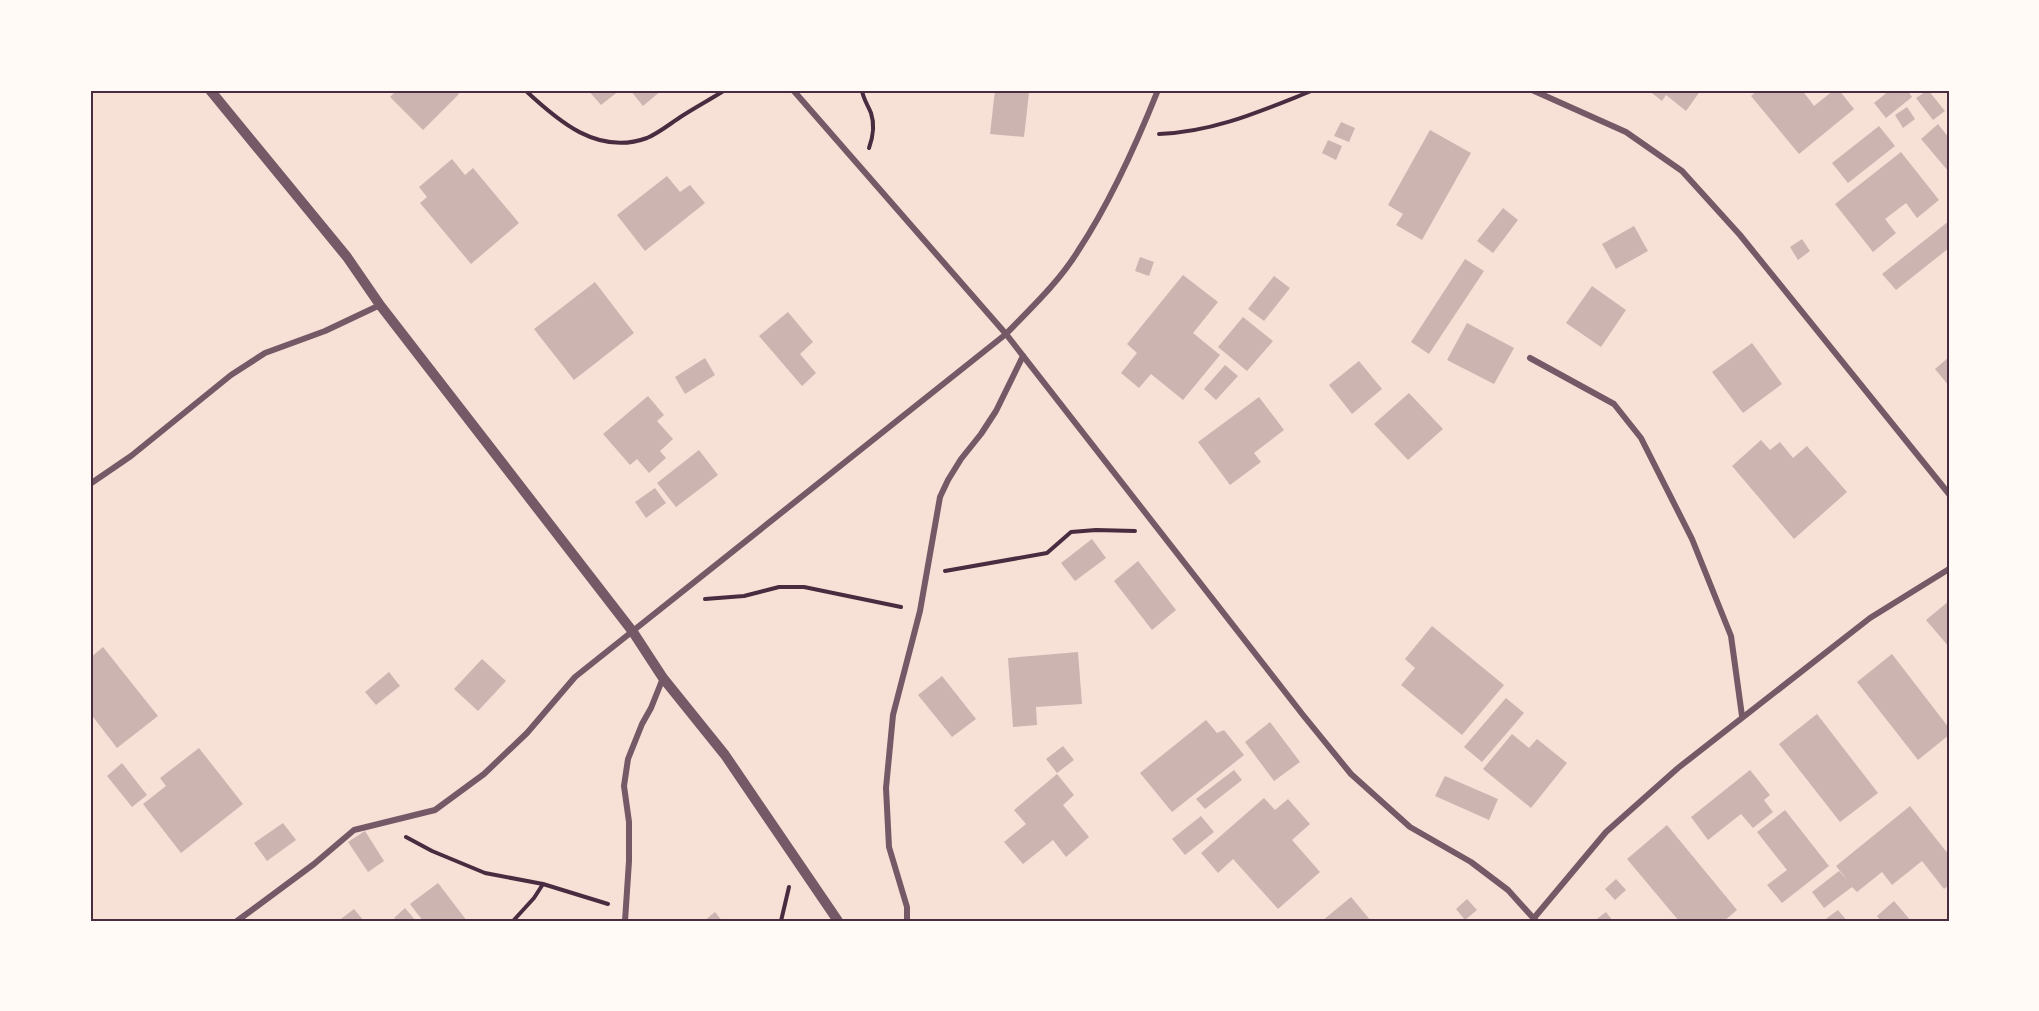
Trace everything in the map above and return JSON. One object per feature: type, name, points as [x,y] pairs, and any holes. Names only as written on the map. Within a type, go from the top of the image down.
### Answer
[{"type":"street","points":[[210,90],[340,248],[380,305],[633,632],[663,678],[725,755],[838,921]]},
{"type":"street","points":[[793,90],[1006,334],[1351,774],[1410,827],[1471,862],[1508,890],[1535,919],[1606,832],[1678,768],[1870,618],[1949,569]]},
{"type":"street","points":[[237,921],[314,864],[354,830],[435,810],[484,774],[527,733],[575,677],[1006,334],[1078,253],[1102,211],[1140,134],[1158,90]]},
{"type":"street","points":[[1532,90],[1626,132],[1683,171],[1740,235],[1949,494]]},
{"type":"street","points":[[90,484],[131,456],[231,375],[265,353],[325,332],[380,305]]},
{"type":"street","points":[[907,921],[907,907],[889,847],[886,788],[893,715],[920,611],[936,513],[948,480],[996,411],[1023,356]]},
{"type":"street","points":[[1530,358],[1614,404],[1641,438],[1692,539],[1731,636],[1742,716]]},
{"type":"street","points":[[625,921],[629,822],[624,786],[628,759],[663,678]]},
{"type":"path","points":[[525,90],[569,128],[597,139],[629,142],[656,133],[725,90]]},
{"type":"path","points":[[861,168],[871,141],[873,122],[862,90]]},
{"type":"path","points":[[1140,134],[1181,133],[1234,122],[1314,90]]},
{"type":"path","points":[[927,574],[1047,553],[1071,532],[1160,531]]},
{"type":"path","points":[[671,602],[744,596],[779,587],[804,587],[920,611]]},
{"type":"path","points":[[380,823],[465,866],[499,876],[543,884],[626,908]]},
{"type":"path","points":[[513,921],[527,907],[543,884]]},
{"type":"building","points":[[397,90],[455,90],[459,94],[423,130],[390,97]]},
{"type":"building","points":[[588,90],[620,90],[601,105]]},
{"type":"building","points":[[630,90],[662,90],[643,106]]},
{"type":"building","points":[[995,90],[1029,93],[1024,137],[990,134]]},
{"type":"building","points":[[1648,90],[1701,90],[1686,111],[1666,95],[1662,101]]},
{"type":"building","points":[[1758,90],[1802,90],[1814,106],[1834,90],[1839,90],[1854,109],[1799,154],[1751,96]]},
{"type":"building","points":[[1890,90],[1907,90],[1912,97],[1886,118],[1874,103]]},
{"type":"building","points":[[1928,90],[1945,111],[1933,120],[1916,98]]},
{"type":"building","points":[[1907,107],[1915,119],[1903,128],[1895,115]]},
{"type":"building","points":[[1341,122],[1355,128],[1349,142],[1334,136]]},
{"type":"building","points":[[1938,124],[1949,138],[1949,172],[1921,139]]},
{"type":"building","points":[[1879,126],[1895,146],[1848,183],[1832,163]]},
{"type":"building","points":[[1430,130],[1471,153],[1422,240],[1396,225],[1403,214],[1388,205]]},
{"type":"building","points":[[1328,140],[1342,146],[1336,160],[1322,153]]},
{"type":"building","points":[[1901,152],[1939,200],[1917,218],[1906,203],[1885,219],[1896,233],[1873,252],[1835,204]]},
{"type":"building","points":[[452,159],[465,175],[473,168],[519,223],[471,264],[420,203],[427,197],[419,187]]},
{"type":"building","points":[[667,176],[680,192],[690,185],[705,203],[645,251],[617,215]]},
{"type":"building","points":[[1503,208],[1518,220],[1493,253],[1477,241]]},
{"type":"building","points":[[1949,221],[1949,248],[1896,290],[1882,274]]},
{"type":"building","points":[[1634,226],[1648,251],[1616,269],[1602,244]]},
{"type":"building","points":[[1802,239],[1810,251],[1798,260],[1790,247]]},
{"type":"building","points":[[1140,257],[1154,262],[1149,276],[1135,271]]},
{"type":"building","points":[[1465,259],[1484,271],[1429,354],[1411,342]]},
{"type":"building","points":[[1183,275],[1218,302],[1193,333],[1220,355],[1183,400],[1151,374],[1139,388],[1121,373],[1137,353],[1127,344]]},
{"type":"building","points":[[1274,276],[1290,288],[1264,321],[1248,309]]},
{"type":"building","points":[[595,282],[634,333],[574,380],[534,329]]},
{"type":"building","points":[[1592,286],[1626,310],[1601,347],[1566,323]]},
{"type":"building","points":[[788,312],[813,342],[800,354],[816,373],[802,386],[759,336]]},
{"type":"building","points":[[1243,317],[1273,341],[1247,371],[1218,347]]},
{"type":"building","points":[[1467,323],[1514,348],[1494,384],[1447,360]]},
{"type":"building","points":[[1752,343],[1782,384],[1743,413],[1712,372]]},
{"type":"building","points":[[1949,357],[1949,386],[1935,369]]},
{"type":"building","points":[[705,358],[715,375],[685,394],[675,377]]},
{"type":"building","points":[[1359,361],[1382,389],[1352,414],[1329,385]]},
{"type":"building","points":[[1225,365],[1238,376],[1216,400],[1204,389]]},
{"type":"building","points":[[1409,393],[1443,429],[1408,460],[1374,424]]},
{"type":"building","points":[[648,396],[664,415],[657,421],[673,439],[660,451],[666,458],[649,473],[637,459],[630,465],[603,434]]},
{"type":"building","points":[[1259,397],[1284,430],[1254,453],[1261,462],[1230,485],[1198,442]]},
{"type":"building","points":[[1761,440],[1770,450],[1780,442],[1793,458],[1807,446],[1847,492],[1794,539],[1732,466]]},
{"type":"building","points":[[699,450],[718,475],[676,507],[657,483]]},
{"type":"building","points":[[655,488],[666,503],[646,518],[635,502]]},
{"type":"building","points":[[1092,539],[1106,558],[1075,581],[1061,563]]},
{"type":"building","points":[[1138,561],[1176,610],[1152,630],[1114,581]]},
{"type":"building","points":[[1949,601],[1949,647],[1926,620]]},
{"type":"building","points":[[1432,626],[1504,685],[1462,735],[1401,685],[1415,668],[1405,659]]},
{"type":"building","points":[[103,647],[158,716],[117,748],[90,713],[90,658]]},
{"type":"building","points":[[1078,652],[1082,704],[1036,707],[1037,725],[1013,727],[1008,658]]},
{"type":"building","points":[[1892,654],[1949,728],[1949,735],[1918,760],[1857,682]]},
{"type":"building","points":[[482,659],[506,681],[478,711],[454,689]]},
{"type":"building","points":[[389,672],[400,686],[376,705],[365,692]]},
{"type":"building","points":[[942,676],[976,719],[952,737],[918,695]]},
{"type":"building","points":[[1506,698],[1524,713],[1482,762],[1464,747]]},
{"type":"building","points":[[1817,714],[1878,793],[1840,822],[1779,744]]},
{"type":"building","points":[[1206,720],[1217,733],[1224,730],[1244,755],[1172,812],[1140,773]]},
{"type":"building","points":[[1270,722],[1300,762],[1274,781],[1245,742]]},
{"type":"building","points":[[1512,734],[1529,748],[1537,739],[1567,763],[1531,808],[1483,769]]},
{"type":"building","points":[[1063,746],[1074,760],[1057,773],[1046,759]]},
{"type":"building","points":[[199,748],[243,804],[181,853],[143,804],[166,786],[160,778]]},
{"type":"building","points":[[122,763],[147,795],[132,807],[107,776]]},
{"type":"building","points":[[1234,770],[1242,780],[1205,809],[1196,799]]},
{"type":"building","points":[[1750,770],[1770,795],[1764,800],[1773,812],[1753,828],[1741,814],[1708,840],[1691,817]]},
{"type":"building","points":[[1057,774],[1074,795],[1063,805],[1089,837],[1066,857],[1053,840],[1023,864],[1004,842],[1026,824],[1014,810]]},
{"type":"building","points":[[1445,776],[1498,799],[1489,820],[1435,796]]},
{"type":"building","points":[[1264,798],[1275,810],[1288,799],[1310,824],[1292,840],[1320,872],[1278,909],[1233,859],[1218,873],[1201,853]]},
{"type":"building","points":[[1910,806],[1949,855],[1949,885],[1944,889],[1922,861],[1892,885],[1882,872],[1857,892],[1852,887],[1824,908],[1812,892],[1839,871],[1848,881],[1836,866]]},
{"type":"building","points":[[1785,810],[1829,866],[1782,903],[1767,885],[1787,870],[1757,832]]},
{"type":"building","points":[[1201,816],[1214,832],[1185,855],[1172,839]]},
{"type":"building","points":[[283,823],[296,840],[267,861],[254,843]]},
{"type":"building","points":[[1667,825],[1737,910],[1724,921],[1679,921],[1627,859]]},
{"type":"building","points":[[365,831],[384,861],[368,872],[348,842]]},
{"type":"building","points":[[1616,879],[1626,890],[1615,900],[1605,889]]},
{"type":"building","points":[[438,883],[467,921],[423,921],[410,904]]},
{"type":"building","points":[[1351,897],[1371,921],[1322,921]]},
{"type":"building","points":[[1467,899],[1477,910],[1465,920],[1456,909]]},
{"type":"building","points":[[1894,901],[1911,921],[1881,921],[1877,916]]},
{"type":"building","points":[[405,908],[416,921],[397,921],[394,918]]},
{"type":"building","points":[[354,909],[364,921],[338,921]]},
{"type":"building","points":[[1838,910],[1847,921],[1823,921]]},
{"type":"building","points":[[715,912],[722,921],[704,921]]},
{"type":"building","points":[[1606,912],[1613,921],[1594,921]]}]
